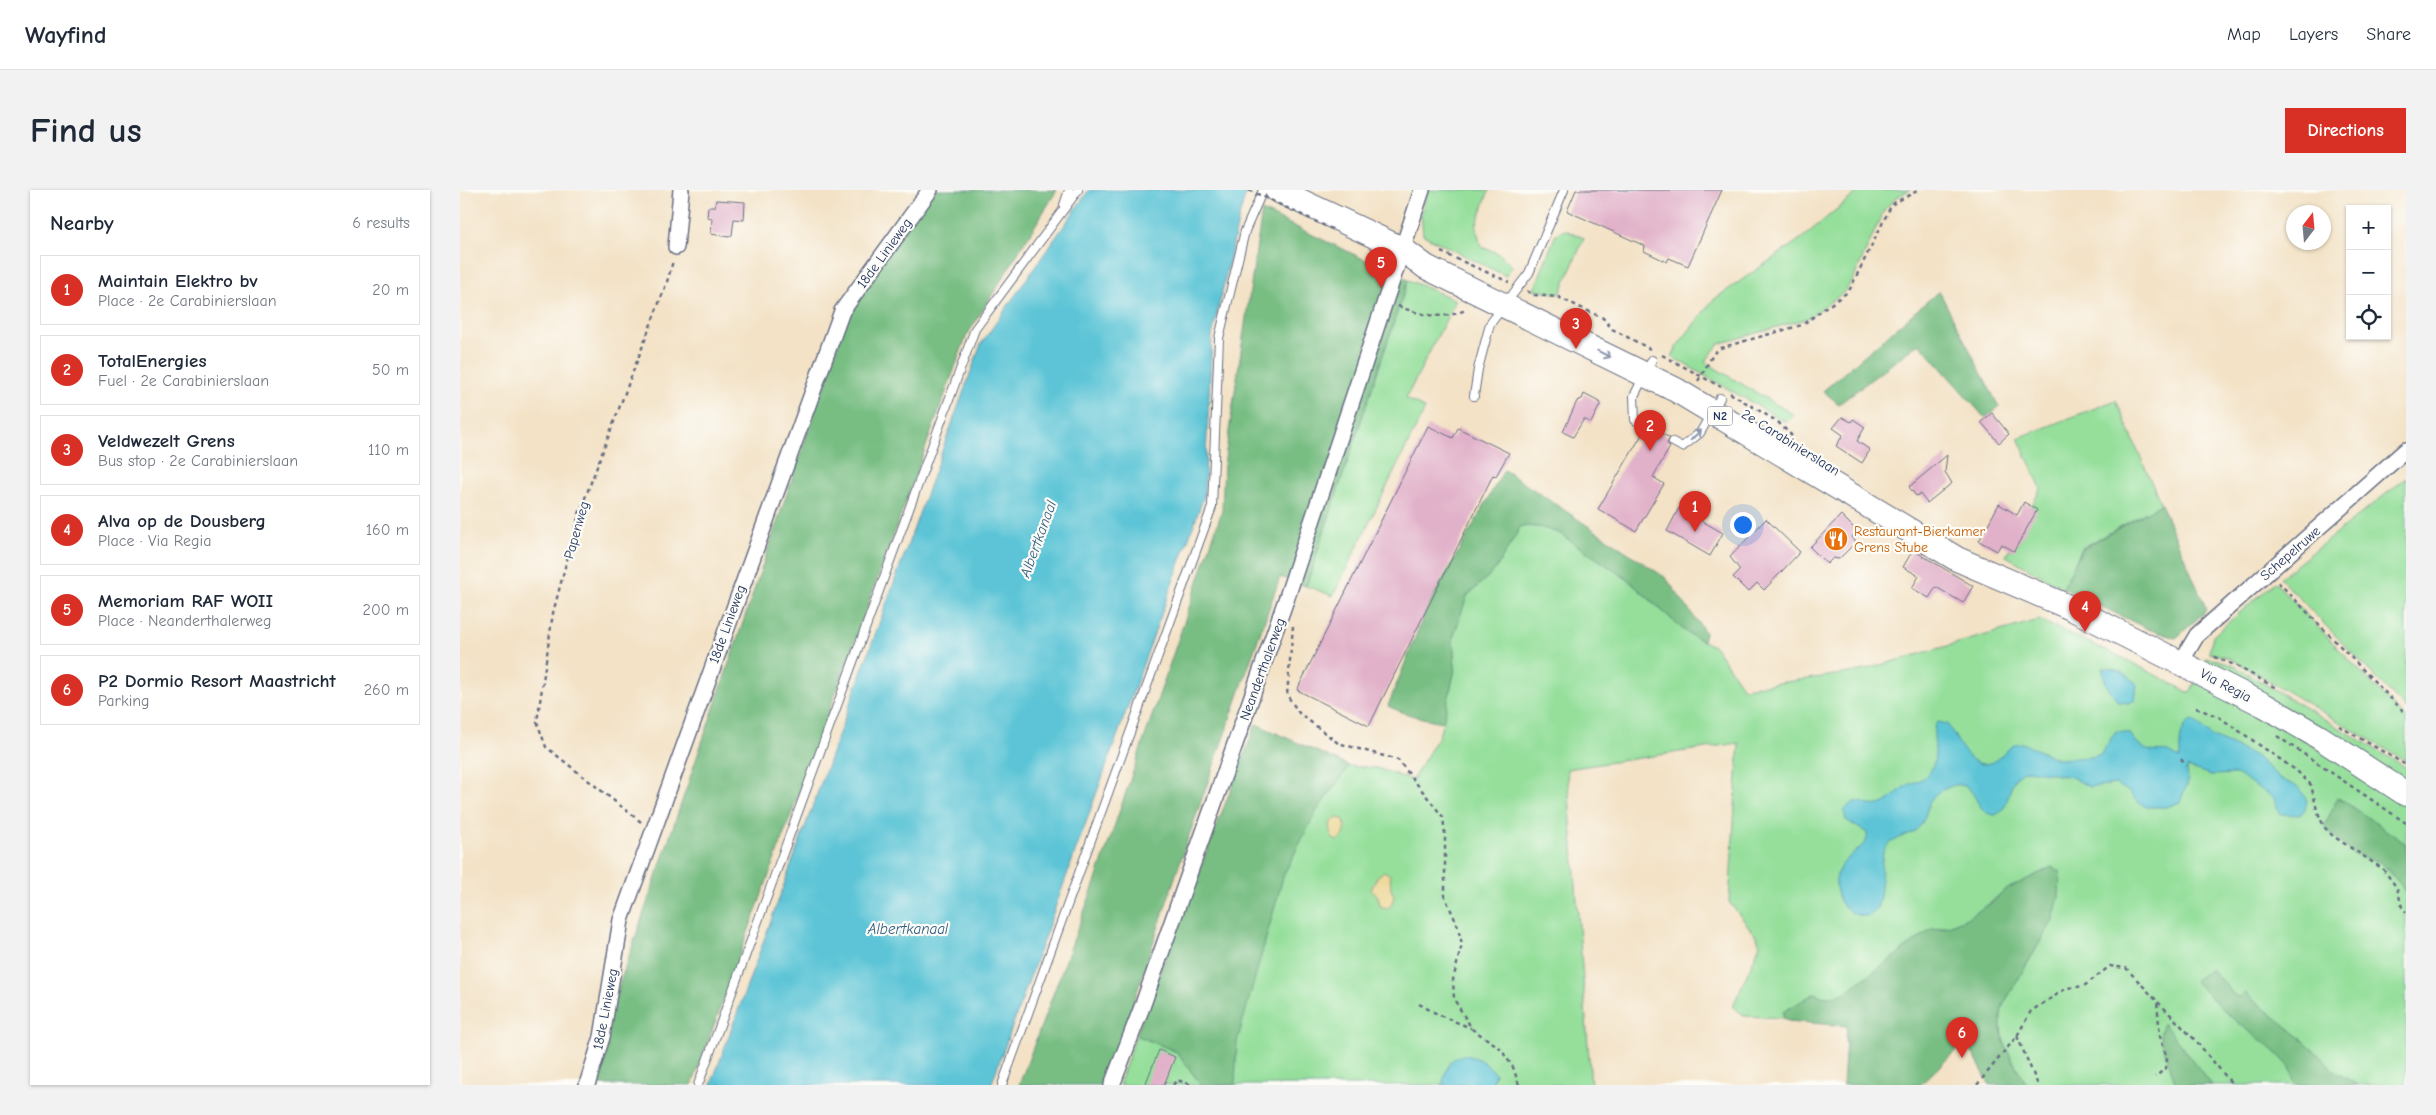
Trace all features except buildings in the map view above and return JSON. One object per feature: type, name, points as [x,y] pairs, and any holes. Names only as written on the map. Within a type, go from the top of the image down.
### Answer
[{"type":"main road","name":"2e Carabinierslaan","points":[[1277,190],[1336,225],[1402,249],[1431,255],[1652,359],[1717,405],[1925,534]]},
{"type":"main road","name":"Via Regia","points":[[1925,534],[2038,593],[2181,662],[2264,705],[2406,794]]},
{"type":"street","points":[[676,248],[681,190]]},
{"type":"street","name":"18de Linieweg","points":[[587,1085],[602,1038],[621,920],[842,311],[930,190]]},
{"type":"street","name":"Neanderthalerweg","points":[[1112,1085],[1145,998],[1287,597],[1422,190]]},
{"type":"street","name":"Schepelruwe","points":[[2181,662],[2197,635],[2406,450]]},
{"type":"lane","points":[[1062,211],[1069,190]]},
{"type":"lane","points":[[698,1085],[975,329],[1078,190]]},
{"type":"lane","points":[[1002,1085],[1212,507],[1219,338],[1245,231],[1263,190]]},
{"type":"lane","points":[[1474,396],[1478,369],[1490,324],[1529,273],[1564,190]]},
{"type":"lane","points":[[1647,426],[1635,420],[1634,396],[1652,359]]},
{"type":"lane","points":[[1673,442],[1682,447],[1700,433],[1717,405]]},
{"type":"path","points":[[1249,190],[1336,225]]},
{"type":"path","points":[[1701,375],[1714,353],[1720,348],[1802,325],[1850,290],[1890,208],[1894,203],[1919,190]]},
{"type":"path","name":"Papenweg","points":[[652,831],[546,746],[537,722],[553,613],[579,514],[667,282],[676,248]]},
{"type":"path","points":[[1439,252],[1447,253],[1513,295],[1558,297],[1603,318],[1612,329],[1652,359],[1701,375],[1778,422],[1792,436]]},
{"type":"path","points":[[1385,300],[1426,316],[1441,316],[1468,309]]},
{"type":"path","points":[[2268,572],[2406,714]]},
{"type":"path","points":[[1287,597],[1293,628],[1287,695],[1299,712],[1338,744],[1398,760],[1443,817],[1445,834],[1445,897],[1457,924],[1462,944],[1452,980],[1454,999],[1472,1029]]},
{"type":"path","points":[[2196,708],[2219,717],[2297,771],[2311,785],[2317,810],[2324,827],[2333,836],[2383,869],[2397,888],[2402,908],[2406,912]]},
{"type":"path","points":[[2272,733],[2406,823]]},
{"type":"path","points":[[2181,759],[2186,766]]},
{"type":"path","points":[[1977,1085],[2017,1036],[2031,1011],[2046,999],[2066,988],[2084,986],[2110,966],[2126,968],[2196,1041],[2233,1085]]},
{"type":"path","points":[[2155,1077],[2166,1068],[2167,1059],[2160,1036],[2157,1001]]},
{"type":"path","points":[[1419,1004],[1438,1015],[1472,1029],[1499,1047],[1513,1067],[1519,1085]]},
{"type":"path","points":[[2017,1036],[2038,1085]]},
{"type":"path","points":[[1173,1085],[1176,1080],[1192,1085]]},
{"type":"green space","points":[[934,190],[1057,190],[966,337],[692,1085],[585,1085],[847,318],[870,276]]},
{"type":"green space","points":[[1428,190],[1489,190],[1476,226],[1481,247],[1498,253],[1512,266],[1506,276],[1423,235],[1421,213]]},
{"type":"green space","points":[[1860,190],[1910,190],[1897,197],[1884,210],[1852,282],[1843,293],[1808,318],[1719,344],[1705,362],[1794,415],[1786,422],[1672,357],[1677,346],[1713,300],[1802,238]]},
{"type":"green space","points":[[1262,211],[1408,280],[1306,586],[1280,577],[1186,844],[1106,1085],[1019,1085],[1096,880],[1222,511],[1224,465]]},
{"type":"green space","points":[[1565,230],[1584,238],[1560,294],[1534,290],[1556,234]]},
{"type":"green space","points":[[1408,280],[1456,300],[1406,398],[1425,409],[1333,596],[1306,586]]},
{"type":"green space","points":[[1939,291],[1999,407],[1985,418],[1919,343],[1839,404],[1823,391]]},
{"type":"green space","points":[[2116,400],[2161,504],[2082,548],[2063,588],[2006,556],[2041,488],[2018,438]]},
{"type":"green space","points":[[1504,470],[1666,578],[1705,632],[1703,641],[1687,633],[1627,579],[1559,533],[1539,527],[1521,526],[1495,570],[1467,596],[1453,638],[1455,669],[1443,722],[1415,716],[1388,706],[1427,608]]},
{"type":"green space","points":[[2406,478],[2406,709],[2280,578]]},
{"type":"green space","points":[[2161,504],[2207,610],[2176,638],[2148,629],[2063,588],[2082,549]]},
{"type":"green space","points":[[1521,526],[1539,527],[1559,533],[1627,579],[1687,633],[1715,647],[1743,688],[1856,672],[2039,620],[2123,658],[2190,693],[2198,675],[2406,803],[2406,1085],[2027,1085],[2006,1047],[2001,1027],[2001,1017],[2003,1005],[2053,920],[2003,891],[1988,905],[1961,921],[1942,928],[1932,929],[1843,994],[1824,997],[1783,1012],[1784,1018],[1744,1016],[1733,1006],[1760,945],[1757,937],[1729,902],[1739,743],[1567,769],[1591,1085],[1215,1085],[1302,799],[1349,766],[1377,768],[1412,780],[1439,736],[1455,669],[1453,638],[1467,596],[1495,570]]},
{"type":"green space","points":[[2275,582],[2398,711],[2406,717],[2406,761],[2242,665],[2227,657],[2209,653],[2213,636]]},
{"type":"green space","points":[[2205,658],[2218,660],[2236,667],[2406,767],[2406,785],[2208,665]]},
{"type":"green space","points":[[1256,724],[1349,766],[1316,812],[1284,874],[1237,1042],[1235,1085],[1201,1085],[1177,1052],[1136,1035]]},
{"type":"green space","points":[[2338,797],[2406,844],[2406,891],[2381,862],[2355,855],[2324,827]]},
{"type":"green space","points":[[2052,867],[2060,871],[2059,897],[2053,920],[2003,1005],[2001,1017],[2001,1027],[2006,1047],[2027,1085],[1990,1085],[1966,1041],[1920,1085],[1843,1085],[1847,1026],[1788,1021],[1784,1018],[1783,1012],[1815,993],[1824,997],[1843,994],[1932,929],[1944,928],[1965,919],[1993,902],[2003,891]]},
{"type":"green space","points":[[2211,969],[2235,996],[2240,997],[2245,993],[2302,1039],[2337,1073],[2358,1085],[2297,1085],[2290,1067],[2268,1045],[2231,1017],[2194,981]]},
{"type":"green space","points":[[2163,1023],[2212,1085],[2176,1085],[2160,1036]]},
{"type":"green space","points":[[1136,1035],[1177,1052],[1201,1085],[1119,1085]]},
{"type":"sand","points":[[1337,818],[1343,819],[1345,828],[1344,834],[1337,841],[1332,838],[1330,825],[1332,820]]},
{"type":"sand","points":[[1384,871],[1390,875],[1391,889],[1394,896],[1391,906],[1387,908],[1380,906],[1378,896],[1371,890],[1377,877]]},
{"type":"water","name":"Albertkanaal","points":[[1089,190],[1247,190],[1212,336],[1204,496],[991,1085],[711,1085],[981,344]]},
{"type":"water","points":[[2102,668],[2118,670],[2134,681],[2137,685],[2135,700],[2129,703],[2118,702],[2106,684]]},
{"type":"water","points":[[2193,720],[2213,737],[2254,755],[2281,779],[2300,788],[2307,801],[2305,809],[2300,815],[2281,814],[2274,798],[2237,774],[2211,775],[2187,767],[2188,782],[2180,802],[2167,807],[2147,807],[2138,803],[2129,792],[2116,784],[2089,787],[2072,777],[2027,770],[2015,779],[2005,806],[1995,815],[1988,814],[1966,787],[1954,785],[1938,793],[1930,802],[1921,825],[1916,830],[1890,843],[1884,850],[1878,906],[1872,913],[1864,916],[1851,912],[1840,900],[1836,884],[1837,873],[1842,864],[1867,840],[1867,833],[1846,820],[1844,811],[1853,802],[1861,802],[1868,805],[1882,804],[1906,786],[1927,775],[1934,761],[1934,732],[1938,722],[1947,724],[1968,755],[1974,761],[1982,764],[1990,763],[2018,743],[2058,759],[2092,757],[2101,754],[2116,731],[2129,733],[2144,749],[2170,753],[2180,759],[2182,732],[2188,723]]},
{"type":"water","points":[[1464,1055],[1478,1059],[1492,1069],[1495,1073],[1492,1085],[1442,1085],[1451,1062]]},
{"type":"place","name":"Memoriam RAF WOII","points":[[1381,288]]},
{"type":"place","name":"Veldwezelt Grens","points":[[1576,349]]},
{"type":"place","name":"TotalEnergies","points":[[1650,451]]},
{"type":"place","name":"Maintain Elektro bv","points":[[1695,532]]},
{"type":"place","name":"Restaurant-Bierkamer Grens Stube","points":[[1836,539]]},
{"type":"place","name":"Alva op de Dousberg","points":[[2085,632]]},
{"type":"place","name":"P2 Dormio Resort Maastricht","points":[[1962,1058]]}]
